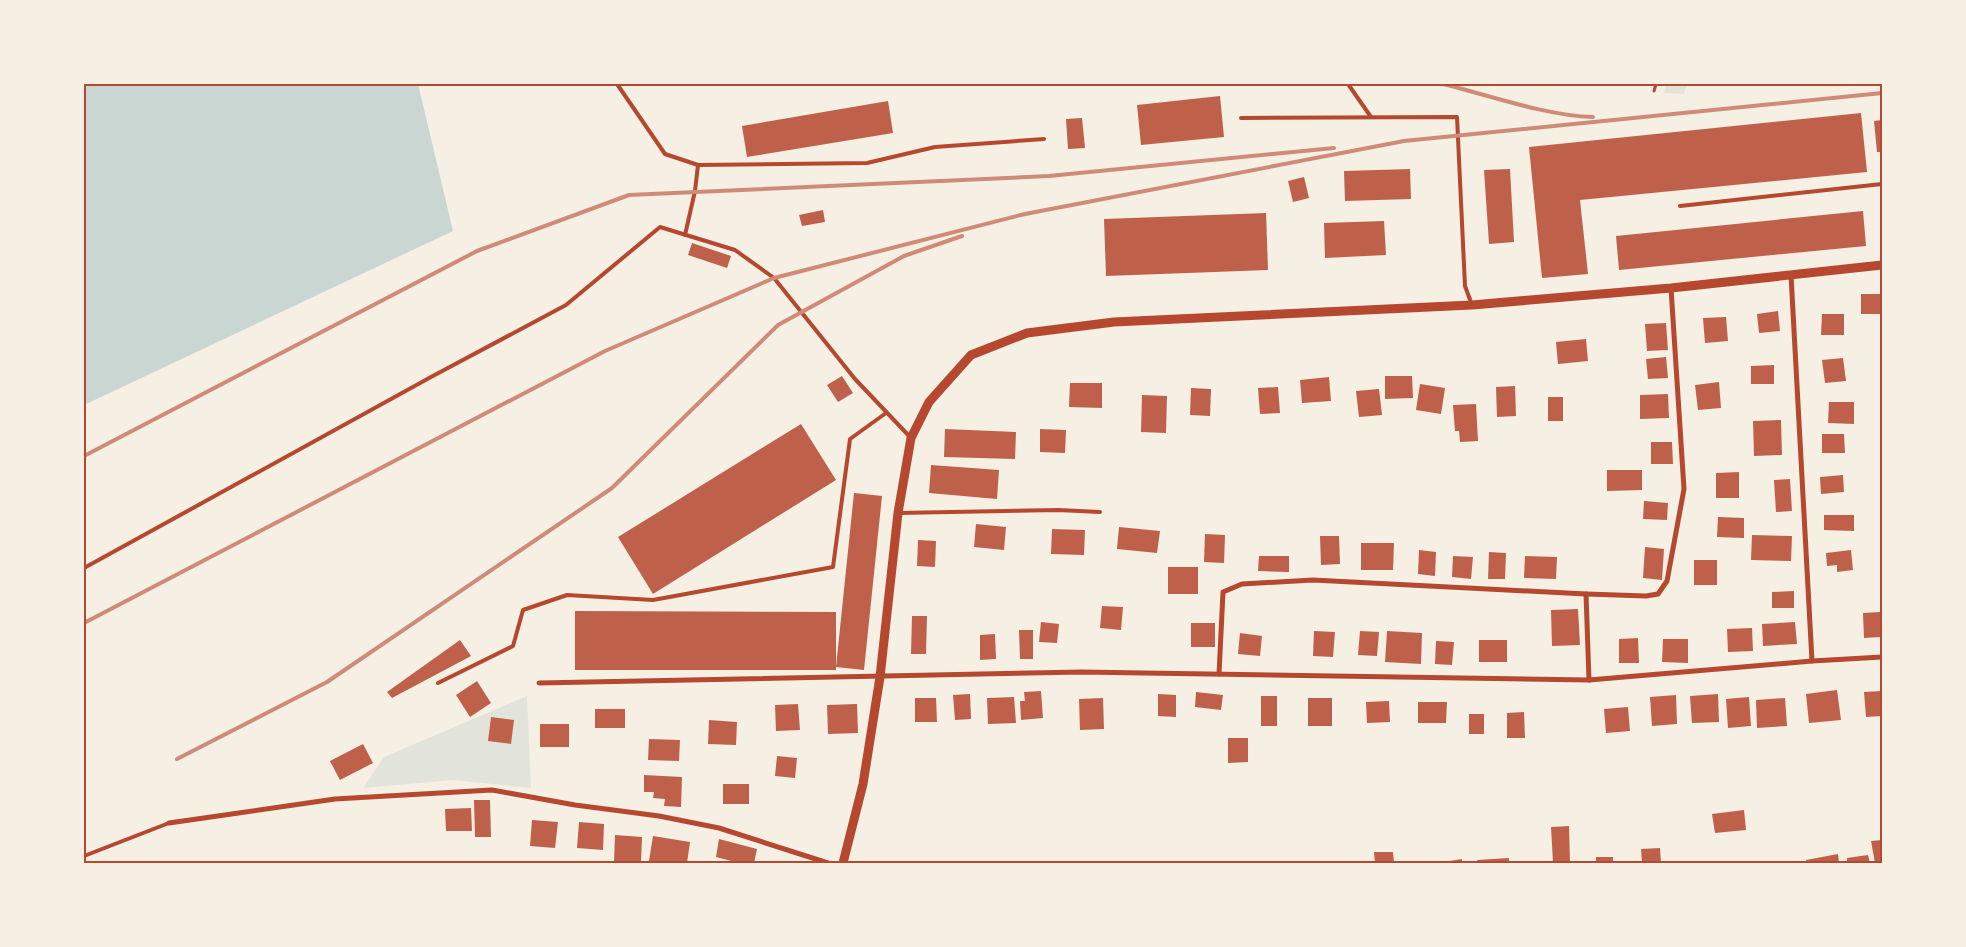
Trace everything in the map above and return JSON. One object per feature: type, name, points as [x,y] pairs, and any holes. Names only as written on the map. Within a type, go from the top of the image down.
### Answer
[{"type":"street","points":[[843,863],[864,784],[880,677],[898,513],[911,438],[929,402],[971,355],[1027,333],[1114,322],[1472,305],[1671,288],[1882,265]]},
{"type":"street","points":[[1791,274],[1812,661]]},
{"type":"street","points":[[1219,674],[1223,592],[1242,584],[1313,580],[1586,594],[1646,596],[1658,594],[1667,581],[1684,489],[1671,288]]},
{"type":"street","points":[[1586,594],[1589,680]]},
{"type":"street","points":[[539,683],[1081,672],[1589,680],[1882,657]]},
{"type":"street","points":[[169,823],[334,799],[492,790],[575,806],[659,816],[719,828],[828,863]]},
{"type":"lane","points":[[617,84],[665,154],[698,165],[867,163],[935,146],[1044,139]]},
{"type":"lane","points":[[1348,84],[1371,117]]},
{"type":"lane","points":[[1241,118],[1457,117],[1465,286],[1472,305]]},
{"type":"lane","points":[[685,235],[695,191],[698,165]]},
{"type":"lane","points":[[1680,206],[1882,184]]},
{"type":"lane","points":[[84,568],[566,305],[660,227],[735,250],[774,278],[855,379],[911,438]]},
{"type":"lane","points":[[438,683],[513,646],[523,610],[567,595],[653,600],[833,567],[850,439],[886,412]]},
{"type":"lane","points":[[898,513],[1058,510],[1100,512]]},
{"type":"lane","points":[[84,856],[169,823]]},
{"type":"path","points":[[1654,91],[1656,84]]},
{"type":"shaded area","points":[[84,84],[418,84],[453,231],[84,405]]},
{"type":"shaded area","points":[[1666,84],[1687,84],[1684,94],[1664,93]]},
{"type":"shaded area","points":[[527,696],[531,788],[453,780],[363,788],[384,757]]},
{"type":"building","points":[[1220,96],[1224,137],[1141,145],[1137,105]]},
{"type":"building","points":[[888,101],[893,133],[747,157],[742,126]]},
{"type":"building","points":[[1861,113],[1867,172],[1580,200],[1588,274],[1542,278],[1529,147]]},
{"type":"building","points":[[1082,118],[1085,148],[1068,149],[1066,119]]},
{"type":"building","points":[[1882,120],[1882,152],[1877,152],[1874,121]]},
{"type":"building","points":[[1410,169],[1411,199],[1345,201],[1344,171]]},
{"type":"building","points":[[1510,169],[1514,242],[1489,244],[1484,170]]},
{"type":"building","points":[[1304,177],[1309,198],[1293,202],[1288,181]]},
{"type":"building","points":[[823,210],[825,222],[802,226],[799,215]]},
{"type":"building","points":[[1863,211],[1866,246],[1619,270],[1616,236]]},
{"type":"building","points":[[1266,213],[1268,270],[1106,276],[1104,219]]},
{"type":"building","points":[[1384,221],[1386,255],[1325,258],[1324,223]]},
{"type":"building","points":[[692,243],[731,256],[727,268],[688,255]]},
{"type":"building","points":[[1861,294],[1881,294],[1882,314],[1861,314]]},
{"type":"building","points":[[1778,311],[1780,331],[1759,333],[1757,314]]},
{"type":"building","points":[[1822,314],[1844,314],[1844,335],[1821,335]]},
{"type":"building","points":[[1726,317],[1728,341],[1705,343],[1703,318]]},
{"type":"building","points":[[1666,323],[1668,350],[1647,351],[1645,324]]},
{"type":"building","points":[[1586,339],[1588,361],[1558,364],[1556,342]]},
{"type":"building","points":[[1666,357],[1668,378],[1648,379],[1646,359]]},
{"type":"building","points":[[1843,358],[1846,381],[1825,383],[1822,360]]},
{"type":"building","points":[[1774,365],[1774,384],[1751,384],[1751,366]]},
{"type":"building","points":[[842,376],[853,393],[838,402],[827,385]]},
{"type":"building","points":[[1385,376],[1412,376],[1413,398],[1385,399]]},
{"type":"building","points":[[1329,377],[1331,401],[1302,403],[1300,380]]},
{"type":"building","points":[[1719,382],[1721,408],[1698,410],[1695,385]]},
{"type":"building","points":[[1070,383],[1102,383],[1102,408],[1069,407]]},
{"type":"building","points":[[1420,384],[1445,388],[1441,414],[1416,410]]},
{"type":"building","points":[[1515,386],[1516,416],[1497,417],[1496,387]]},
{"type":"building","points":[[1278,387],[1280,413],[1260,414],[1258,388]]},
{"type":"building","points":[[1191,388],[1211,389],[1210,416],[1190,415]]},
{"type":"building","points":[[1379,389],[1382,415],[1359,417],[1356,391]]},
{"type":"building","points":[[1668,394],[1669,418],[1640,419],[1640,395]]},
{"type":"building","points":[[1142,395],[1167,396],[1166,433],[1141,432]]},
{"type":"building","points":[[1548,397],[1563,397],[1563,421],[1548,421]]},
{"type":"building","points":[[1829,402],[1854,402],[1854,424],[1828,423]]},
{"type":"building","points":[[1476,404],[1478,441],[1460,442],[1459,431],[1455,431],[1453,405]]},
{"type":"building","points":[[1781,420],[1782,455],[1754,456],[1753,421]]},
{"type":"building","points":[[801,424],[836,480],[653,594],[618,537]]},
{"type":"building","points":[[945,429],[1016,432],[1015,459],[944,457]]},
{"type":"building","points":[[1040,429],[1066,430],[1065,453],[1040,452]]},
{"type":"building","points":[[1822,434],[1844,434],[1845,453],[1822,453]]},
{"type":"building","points":[[1651,442],[1672,442],[1673,464],[1651,464]]},
{"type":"building","points":[[931,465],[999,470],[997,499],[929,493]]},
{"type":"building","points":[[1607,470],[1642,470],[1642,490],[1607,491]]},
{"type":"building","points":[[1739,472],[1739,498],[1716,498],[1716,473]]},
{"type":"building","points":[[1843,475],[1844,492],[1821,494],[1820,477]]},
{"type":"building","points":[[1790,479],[1792,511],[1776,512],[1774,480]]},
{"type":"building","points":[[854,493],[882,496],[864,670],[836,667]]},
{"type":"building","points":[[1644,501],[1668,503],[1667,520],[1643,519]]},
{"type":"building","points":[[1824,515],[1854,515],[1854,531],[1824,530]]},
{"type":"building","points":[[1718,517],[1744,518],[1744,538],[1717,537]]},
{"type":"building","points":[[976,524],[1006,527],[1004,550],[974,547]]},
{"type":"building","points":[[1119,527],[1160,531],[1157,553],[1117,549]]},
{"type":"building","points":[[1052,529],[1085,530],[1084,555],[1051,554]]},
{"type":"building","points":[[1205,534],[1225,535],[1224,563],[1204,562]]},
{"type":"building","points":[[1752,535],[1792,536],[1791,561],[1751,560]]},
{"type":"building","points":[[1320,536],[1339,536],[1340,564],[1321,565]]},
{"type":"building","points":[[918,540],[936,541],[935,567],[917,566]]},
{"type":"building","points":[[1361,543],[1394,543],[1393,570],[1361,570]]},
{"type":"building","points":[[1645,547],[1664,549],[1662,580],[1643,578]]},
{"type":"building","points":[[1419,550],[1436,552],[1435,576],[1418,574]]},
{"type":"building","points":[[1851,550],[1853,570],[1837,572],[1837,565],[1827,566],[1826,553]]},
{"type":"building","points":[[1489,552],[1506,553],[1505,579],[1488,579]]},
{"type":"building","points":[[1259,556],[1289,556],[1289,572],[1258,571]]},
{"type":"building","points":[[1453,556],[1473,557],[1471,579],[1452,577]]},
{"type":"building","points":[[1525,556],[1557,557],[1556,579],[1524,578]]},
{"type":"building","points":[[1694,560],[1717,560],[1717,585],[1694,585]]},
{"type":"building","points":[[1168,567],[1198,567],[1198,594],[1168,594]]},
{"type":"building","points":[[1794,591],[1794,608],[1772,608],[1772,592]]},
{"type":"building","points":[[1102,606],[1123,607],[1121,630],[1100,628]]},
{"type":"building","points":[[1578,609],[1580,645],[1552,646],[1551,610]]},
{"type":"building","points":[[575,611],[836,612],[836,670],[575,670]]},
{"type":"building","points":[[1880,612],[1881,637],[1864,638],[1863,613]]},
{"type":"building","points":[[912,616],[927,616],[926,654],[911,654]]},
{"type":"building","points":[[1041,622],[1059,624],[1057,643],[1039,642]]},
{"type":"building","points":[[1795,622],[1797,644],[1763,646],[1762,624]]},
{"type":"building","points":[[1191,623],[1215,623],[1215,647],[1191,647]]},
{"type":"building","points":[[1752,628],[1753,651],[1728,652],[1727,629]]},
{"type":"building","points":[[1019,630],[1033,630],[1033,659],[1020,659]]},
{"type":"building","points":[[1314,631],[1335,632],[1333,657],[1313,656]]},
{"type":"building","points":[[1360,631],[1379,632],[1377,656],[1358,655]]},
{"type":"building","points":[[1387,631],[1422,633],[1421,664],[1385,662]]},
{"type":"building","points":[[1240,633],[1262,636],[1260,656],[1238,654]]},
{"type":"building","points":[[995,634],[996,659],[980,660],[980,635]]},
{"type":"building","points":[[1638,638],[1639,663],[1619,663],[1619,639]]},
{"type":"building","points":[[1663,639],[1688,639],[1688,663],[1662,662]]},
{"type":"building","points":[[460,640],[471,656],[392,698],[387,692]]},
{"type":"building","points":[[1479,640],[1507,640],[1507,662],[1479,662]]},
{"type":"building","points":[[1436,641],[1454,642],[1452,665],[1435,664]]},
{"type":"building","points":[[477,681],[491,703],[470,717],[456,695]]},
{"type":"building","points":[[1837,690],[1841,720],[1809,723],[1806,694]]},
{"type":"building","points":[[1041,691],[1043,718],[1021,720],[1020,701],[1025,701],[1024,692]]},
{"type":"building","points":[[1882,691],[1882,716],[1866,717],[1864,692]]},
{"type":"building","points":[[1196,692],[1223,695],[1221,710],[1195,707]]},
{"type":"building","points":[[970,694],[971,719],[955,720],[953,695]]},
{"type":"building","points":[[1158,694],[1176,695],[1176,717],[1158,716]]},
{"type":"building","points":[[1718,694],[1719,722],[1692,723],[1690,696]]},
{"type":"building","points":[[1676,695],[1677,724],[1652,726],[1650,697]]},
{"type":"building","points":[[1261,696],[1277,696],[1277,726],[1261,726]]},
{"type":"building","points":[[1014,697],[1016,723],[988,724],[987,698]]},
{"type":"building","points":[[1749,697],[1751,726],[1728,728],[1726,699]]},
{"type":"building","points":[[915,698],[936,698],[937,722],[915,722]]},
{"type":"building","points":[[1103,698],[1104,729],[1080,730],[1079,699]]},
{"type":"building","points":[[1308,698],[1332,698],[1332,726],[1308,726]]},
{"type":"building","points":[[1785,698],[1787,726],[1757,728],[1756,700]]},
{"type":"building","points":[[1389,701],[1390,722],[1367,723],[1366,702]]},
{"type":"building","points":[[1418,702],[1447,702],[1446,723],[1418,723]]},
{"type":"building","points":[[798,704],[800,730],[776,731],[775,705]]},
{"type":"building","points":[[857,704],[858,733],[828,734],[827,705]]},
{"type":"building","points":[[1628,707],[1630,731],[1606,733],[1604,709]]},
{"type":"building","points":[[595,709],[625,709],[625,728],[595,728]]},
{"type":"building","points":[[1524,712],[1525,738],[1507,738],[1507,713]]},
{"type":"building","points":[[1469,714],[1484,714],[1484,734],[1469,734]]},
{"type":"building","points":[[491,717],[514,720],[511,744],[488,741]]},
{"type":"building","points":[[709,720],[737,722],[736,745],[708,744]]},
{"type":"building","points":[[540,724],[569,724],[569,747],[540,747]]},
{"type":"building","points":[[1228,738],[1248,738],[1248,762],[1228,763]]},
{"type":"building","points":[[649,739],[680,740],[679,761],[648,760]]},
{"type":"building","points":[[363,744],[373,763],[340,780],[330,761]]},
{"type":"building","points":[[777,756],[797,758],[795,778],[775,776]]},
{"type":"building","points":[[644,775],[682,777],[681,807],[664,806],[665,799],[653,798],[654,792],[644,792]]},
{"type":"building","points":[[723,784],[749,784],[749,804],[723,804]]},
{"type":"building","points":[[474,800],[490,800],[491,837],[475,837]]},
{"type":"building","points":[[471,808],[472,831],[446,831],[445,809]]},
{"type":"building","points":[[1744,810],[1746,830],[1715,833],[1712,814]]},
{"type":"building","points":[[532,820],[558,822],[555,848],[530,846]]},
{"type":"building","points":[[579,822],[604,824],[603,850],[577,848]]},
{"type":"building","points":[[1569,826],[1570,863],[1553,863],[1551,827]]},
{"type":"building","points":[[615,835],[642,837],[641,863],[614,863]]},
{"type":"building","points":[[653,836],[690,842],[687,863],[649,861]]},
{"type":"building","points":[[719,839],[757,849],[754,863],[739,863],[716,857]]},
{"type":"building","points":[[1882,840],[1882,863],[1875,863],[1871,841]]},
{"type":"building","points":[[1660,848],[1661,863],[1642,863],[1641,849]]},
{"type":"building","points":[[1374,852],[1393,852],[1394,863],[1375,863]]},
{"type":"building","points":[[1838,854],[1839,863],[1806,863],[1806,860]]},
{"type":"building","points":[[1868,855],[1870,863],[1847,863],[1847,858]]},
{"type":"building","points":[[1596,857],[1613,857],[1613,863],[1596,863]]},
{"type":"building","points":[[1509,858],[1509,863],[1478,863],[1477,860]]},
{"type":"building","points":[[1462,859],[1462,863],[1443,863],[1443,862]]},
{"type":"railway","points":[[1443,84],[1537,109],[1575,116],[1593,117]]},
{"type":"railway","points":[[84,623],[605,351],[774,278],[1025,214],[1404,141],[1882,93]]},
{"type":"railway","points":[[84,456],[477,251],[629,195],[1049,176],[1334,148]]},
{"type":"railway","points":[[177,759],[327,682],[612,488],[778,325],[904,256],[962,236]]}]
